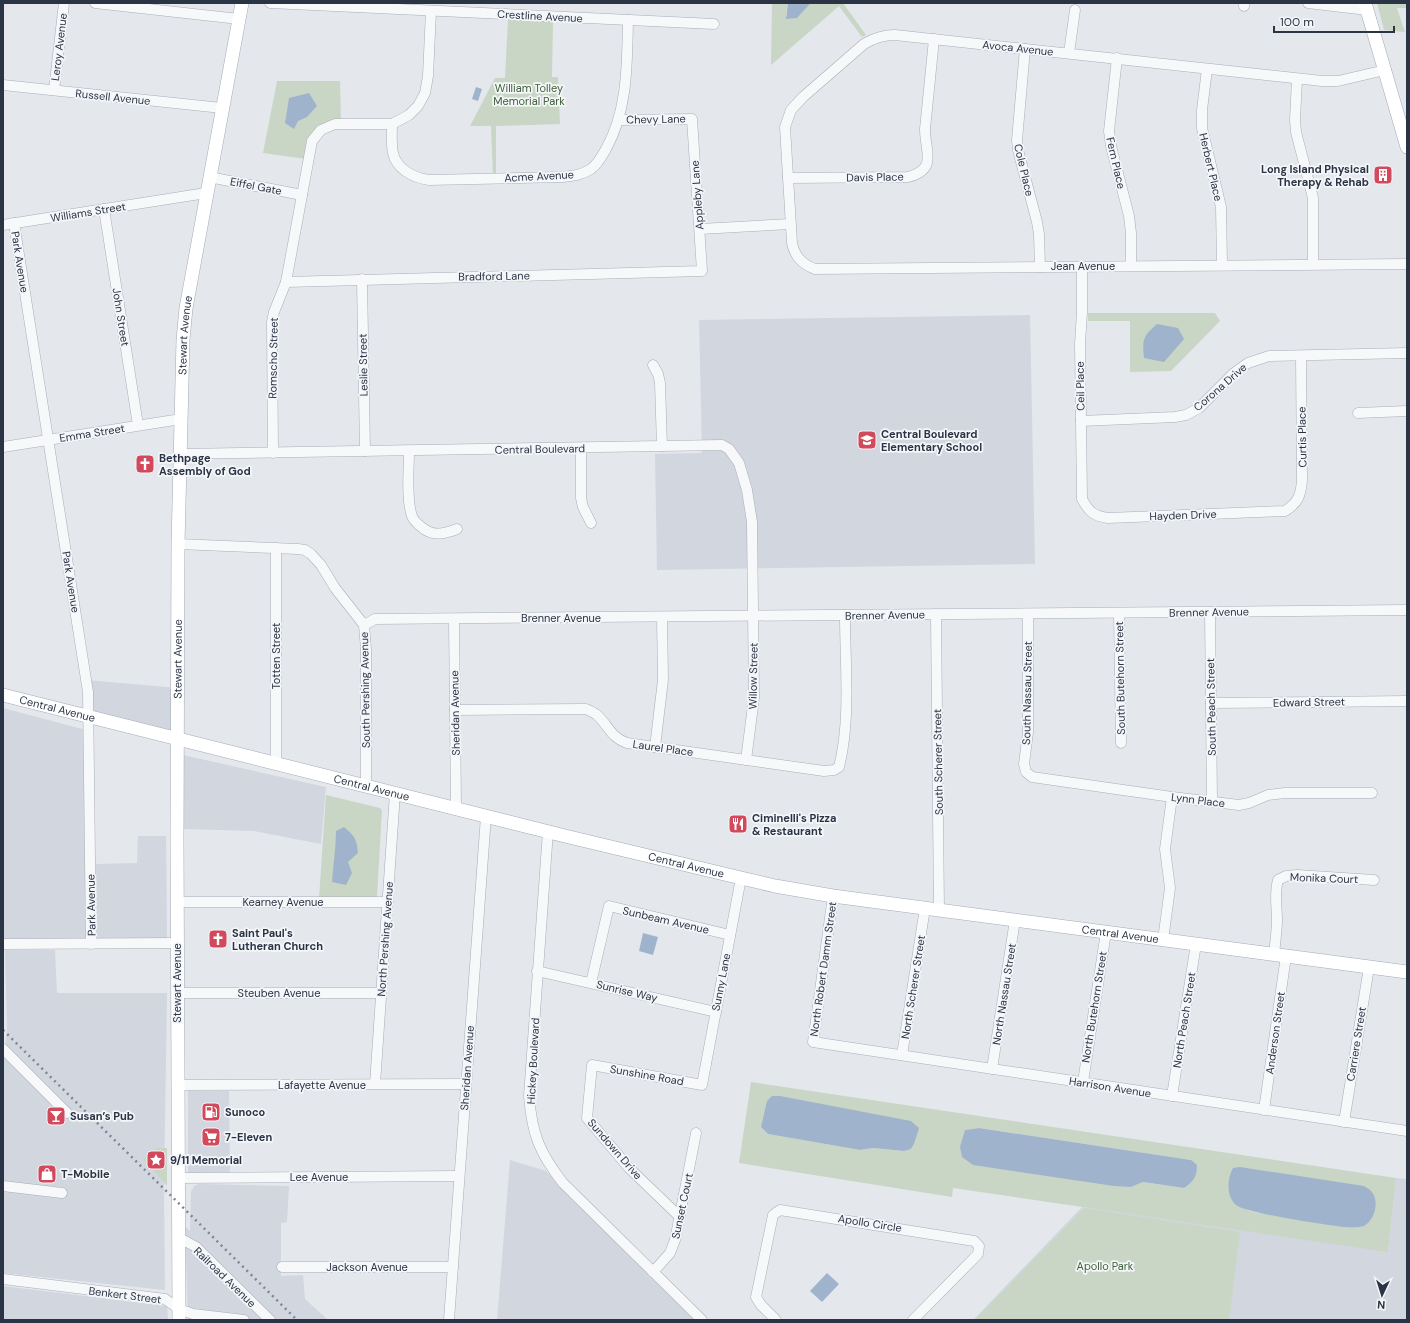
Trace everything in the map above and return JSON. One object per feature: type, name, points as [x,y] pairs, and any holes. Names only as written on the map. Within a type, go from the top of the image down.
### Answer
[{"type":"main road","name":"Stewart Avenue","points":[[179,1314],[177,739],[178,544],[183,340],[186,308],[206,193],[242,3]]},
{"type":"main road","points":[[1366,6],[1407,147]]},
{"type":"main road","name":"Central Avenue","points":[[3,695],[486,816],[775,886],[924,913],[939,910],[1407,972]]},
{"type":"street","name":"Leroy Avenue","points":[[54,90],[64,3]]},
{"type":"street","points":[[95,3],[239,18]]},
{"type":"street","name":"Crestline Avenue","points":[[270,3],[714,24]]},
{"type":"street","points":[[1308,3],[1366,6]]},
{"type":"street","points":[[392,124],[409,115],[418,106],[425,93],[428,76],[431,10]]},
{"type":"street","points":[[1069,53],[1075,10]]},
{"type":"street","name":"Acme Avenue","points":[[392,124],[393,154],[399,164],[408,173],[421,179],[452,180],[562,177],[581,174],[592,168],[600,159],[610,143],[619,120],[624,92],[628,20]]},
{"type":"street","name":"Avoca Avenue","points":[[790,224],[785,127],[791,110],[803,97],[864,44],[874,38],[885,35],[1117,58],[1322,81],[1338,81],[1385,70]]},
{"type":"street","name":"Davis Place","points":[[788,178],[908,177],[923,171],[927,164],[928,158],[925,141],[925,129],[934,39]]},
{"type":"street","name":"Cole Place","points":[[1025,49],[1017,140],[1018,150],[1037,222],[1040,266]]},
{"type":"street","name":"Fern Place","points":[[1117,58],[1109,131],[1111,146],[1129,216],[1131,233],[1131,266]]},
{"type":"street","name":"Herbert Place","points":[[1207,69],[1202,110],[1202,128],[1221,207],[1222,265]]},
{"type":"street","points":[[1297,79],[1295,120],[1296,132],[1313,198],[1313,264]]},
{"type":"street","name":"Russell Avenue","points":[[3,85],[222,108]]},
{"type":"street","name":"Chevy Lane","points":[[619,120],[692,118]]},
{"type":"street","name":"Appleby Lane","points":[[692,118],[702,270]]},
{"type":"street","name":"Romscho Street","points":[[273,453],[272,322],[274,312],[286,282],[312,141],[321,130],[335,124],[392,124]]},
{"type":"street","name":"Eiffel Gate","points":[[209,177],[302,195]]},
{"type":"street","name":"Williams Street","points":[[3,225],[206,193]]},
{"type":"street","name":"John Street","points":[[104,209],[138,426]]},
{"type":"street","name":"Park Avenue","points":[[14,223],[88,692],[91,944]]},
{"type":"street","points":[[700,229],[790,224]]},
{"type":"street","name":"Jean Avenue","points":[[790,224],[794,252],[802,263],[815,269],[1407,264]]},
{"type":"street","name":"Ceil Place","points":[[1082,267],[1080,344],[1082,499],[1086,505]]},
{"type":"street","name":"Bradford Lane","points":[[286,282],[702,270]]},
{"type":"street","name":"Leslie Street","points":[[362,279],[365,451]]},
{"type":"street","name":"Corona Drive","points":[[1081,421],[1175,417],[1186,415],[1199,408],[1234,373],[1248,363],[1269,356],[1407,353]]},
{"type":"street","name":"Curtis Place","points":[[1285,511],[1294,506],[1302,490],[1301,356]]},
{"type":"street","points":[[653,365],[658,374],[660,383],[662,446]]},
{"type":"street","points":[[1358,413],[1407,411]]},
{"type":"street","name":"Emma Street","points":[[3,447],[181,419]]},
{"type":"street","name":"Central Boulevard","points":[[180,454],[722,445],[729,449],[739,463],[747,490],[752,522],[753,616]]},
{"type":"street","points":[[581,448],[581,498],[583,507],[591,523]]},
{"type":"street","points":[[409,451],[409,506],[412,516],[417,524],[426,531],[434,534],[447,533],[456,529]]},
{"type":"street","name":"Hayden Drive","points":[[1086,505],[1087,508],[1098,516],[1108,518],[1285,511]]},
{"type":"street","name":"South Pershing Avenue","points":[[178,544],[305,550],[321,565],[335,588],[364,625],[366,648],[366,786]]},
{"type":"street","name":"Totten Street","points":[[276,548],[276,763]]},
{"type":"street","name":"Brenner Avenue","points":[[364,625],[375,619],[1407,610]]},
{"type":"street","name":"South Peach Street","points":[[1210,612],[1212,802]]},
{"type":"street","name":"South Butehorn Street","points":[[1119,613],[1120,743]]},
{"type":"street","name":"South Scherer Street","points":[[936,614],[939,910]]},
{"type":"street","name":"South Nassau Street","points":[[1026,772],[1024,764],[1028,732],[1028,614]]},
{"type":"street","name":"Laurel Place","points":[[455,710],[586,709],[597,714],[612,735],[620,741],[627,743],[824,771],[836,769],[839,767],[844,747],[845,734],[845,615]]},
{"type":"street","name":"Willow Street","points":[[746,760],[754,698],[753,616]]},
{"type":"street","points":[[655,746],[663,680],[662,617]]},
{"type":"street","name":"Sheridan Avenue","points":[[454,618],[456,808]]},
{"type":"street","name":"Edward Street","points":[[1211,703],[1407,701]]},
{"type":"street","name":"Lynn Place","points":[[1026,772],[1032,777],[1239,805],[1249,803],[1268,795],[1285,793],[1372,793]]},
{"type":"street","name":"North Pershing Avenue","points":[[375,1084],[395,793]]},
{"type":"street","points":[[1163,940],[1170,888],[1165,849],[1172,797]]},
{"type":"street","name":"Sheridan Avenue","points":[[448,1320],[486,816]]},
{"type":"street","name":"Hickey Boulevard","points":[[548,831],[529,1096],[534,1131],[545,1158],[563,1183],[702,1320]]},
{"type":"street","name":"Monika Court","points":[[1280,955],[1275,900],[1278,880],[1286,876],[1297,875],[1374,880]]},
{"type":"street","name":"Sunny Lane","points":[[702,1085],[741,878]]},
{"type":"street","name":"North Robert Damm Street","points":[[813,1042],[833,896]]},
{"type":"street","name":"Kearney Avenue","points":[[177,902],[388,902]]},
{"type":"street","name":"Sunbeam Avenue","points":[[591,983],[609,906],[730,935]]},
{"type":"street","name":"North Scherer Street","points":[[902,1055],[924,913]]},
{"type":"street","name":"North Nassau Street","points":[[992,1069],[1015,920]]},
{"type":"street","name":"North Butehorn Street","points":[[1083,1082],[1106,932]]},
{"type":"street","points":[[3,944],[177,944]]},
{"type":"street","name":"North Peach Street","points":[[1172,1096],[1196,944]]},
{"type":"street","name":"Anderson Street","points":[[1264,1110],[1280,955]]},
{"type":"street","name":"Carriere Street","points":[[1344,1122],[1369,967]]},
{"type":"street","name":"Sunrise Way","points":[[538,971],[716,1012]]},
{"type":"street","name":"Steuben Avenue","points":[[177,993],[381,993]]},
{"type":"street","name":"Harrison Avenue","points":[[813,1042],[1407,1131]]},
{"type":"street","points":[[3,1049],[67,1113]]},
{"type":"street","name":"Sunshine Road","points":[[592,1065],[702,1085]]},
{"type":"street","name":"Sundown Drive","points":[[592,1065],[586,1118],[629,1168],[680,1217]]},
{"type":"street","name":"Lafayette Avenue","points":[[178,1085],[466,1084]]},
{"type":"street","name":"Sunset Court","points":[[653,1272],[670,1253],[675,1240],[696,1134]]},
{"type":"street","name":"Lee Avenue","points":[[178,1178],[459,1176]]},
{"type":"street","points":[[3,1186],[62,1193]]},
{"type":"street","name":"Apollo Circle","points":[[776,1320],[761,1305],[756,1297],[773,1215],[780,1210],[974,1240],[979,1246],[978,1254],[913,1320]]},
{"type":"street","name":"Railroad Avenue","points":[[178,1237],[196,1247],[269,1320]]},
{"type":"street","name":"Jackson Avenue","points":[[282,1267],[452,1266]]},
{"type":"street","name":"Benkert Street","points":[[3,1279],[165,1299],[179,1314],[193,1314],[244,1320]]},
{"type":"shaded area","name":"Central Boulevard Elementary School","points":[[1030,315],[1035,564],[657,570],[655,454],[702,453],[699,320]]},
{"type":"shaded area","points":[[86,680],[178,688],[177,739],[88,717]]},
{"type":"shaded area","points":[[3,708],[86,730],[86,940],[3,940]]},
{"type":"shaded area","points":[[183,755],[326,787],[321,844],[254,831],[183,829]]},
{"type":"shaded area","points":[[138,836],[166,836],[167,941],[97,940],[96,864],[137,863]]},
{"type":"shaded area","points":[[5,950],[55,950],[57,993],[167,993],[164,1186],[165,1290],[3,1273],[3,1067],[7,1028]]},
{"type":"shaded area","points":[[188,1091],[229,1091],[230,1174],[188,1173]]},
{"type":"shaded area","points":[[510,1160],[546,1171],[570,1198],[697,1320],[497,1320]]},
{"type":"shaded area","points":[[1396,1178],[1407,1179],[1407,1320],[973,1320],[1082,1207],[1388,1251]]},
{"type":"shaded area","points":[[199,1184],[289,1186],[287,1222],[281,1223],[281,1276],[303,1275],[305,1299],[328,1320],[188,1320],[185,1226],[190,1231],[191,1192],[194,1186]]},
{"type":"shaded area","points":[[3,1286],[167,1306],[168,1320],[3,1320]]},
{"type":"green space","points":[[772,3],[788,3],[786,16],[797,18],[811,3],[843,3],[866,35],[862,37],[839,6],[771,65]]},
{"type":"green space","points":[[1377,3],[1407,3],[1407,8],[1397,8],[1405,32],[1384,30]]},
{"type":"green space","name":"William Tolley Memorial Park","points":[[508,19],[553,21],[552,77],[558,77],[560,124],[496,126],[496,177],[493,177],[491,126],[470,126],[495,78],[505,78]]},
{"type":"green space","points":[[277,81],[340,81],[341,122],[328,123],[306,159],[263,153]]},
{"type":"green space","points":[[1088,313],[1215,313],[1220,321],[1171,371],[1130,372],[1130,321],[1088,321]]},
{"type":"green space","points":[[326,795],[380,808],[382,810],[377,897],[319,898]]},
{"type":"green space","points":[[751,1082],[1396,1178],[1388,1252],[953,1188],[952,1197],[739,1163]],"holes":[[[761,1127],[914,1144],[911,1149],[904,1151],[873,1148],[860,1150],[768,1134]],[[979,1128],[1191,1160],[1184,1188],[1143,1182],[1131,1187],[965,1130]],[[1236,1205],[1345,1227],[1253,1212]]]},
{"type":"green space","points":[[157,1148],[167,1148],[167,1186],[143,1159]]},
{"type":"green space","name":"Apollo Park","points":[[1084,1208],[1240,1232],[1229,1320],[975,1320]]},
{"type":"water","points":[[788,3],[811,3],[797,18],[786,19]]},
{"type":"water","points":[[476,87],[482,89],[478,101],[472,99]]},
{"type":"water","points":[[309,93],[317,106],[307,117],[298,121],[294,129],[285,123],[289,98]]},
{"type":"water","points":[[1157,324],[1178,328],[1184,339],[1164,362],[1144,358],[1144,338]]},
{"type":"water","points":[[344,827],[355,838],[358,853],[348,862],[352,873],[346,885],[332,882],[336,831]]},
{"type":"water","points":[[643,933],[658,937],[653,955],[639,951]]},
{"type":"water","points":[[772,1096],[780,1096],[911,1121],[919,1128],[911,1149],[904,1151],[873,1148],[860,1150],[768,1134],[761,1127],[767,1101]]},
{"type":"water","points":[[979,1128],[1191,1160],[1197,1165],[1196,1173],[1190,1184],[1184,1188],[1143,1182],[1131,1187],[1114,1186],[973,1165],[962,1157],[960,1147],[965,1130]]},
{"type":"water","points":[[1240,1167],[1364,1186],[1374,1195],[1376,1204],[1375,1210],[1368,1223],[1364,1226],[1356,1227],[1320,1224],[1254,1212],[1236,1205],[1230,1197],[1228,1187],[1231,1172],[1233,1168]]},
{"type":"water","points":[[827,1273],[839,1284],[822,1302],[810,1291]]},
{"type":"railway","points":[[3,1030],[297,1320]]},
{"type":"place","name":"Long Island Physical Therapy & Rehab","points":[[1383,175]]},
{"type":"place","name":"Central Boulevard Elementary School","points":[[867,440]]},
{"type":"place","name":"Bethpage Assembly of God","points":[[145,464]]},
{"type":"place","name":"Ciminelli's Pizza & Restaurant","points":[[738,824]]},
{"type":"place","name":"Saint Paul's Lutheran Church","points":[[218,939]]},
{"type":"place","name":"Sunoco","points":[[211,1112]]},
{"type":"place","name":"Susan’s Pub","points":[[56,1116]]},
{"type":"place","name":"7-Eleven","points":[[211,1137]]},
{"type":"place","name":"9/11 Memorial","points":[[156,1160]]},
{"type":"place","name":"T-Mobile","points":[[47,1174]]}]
